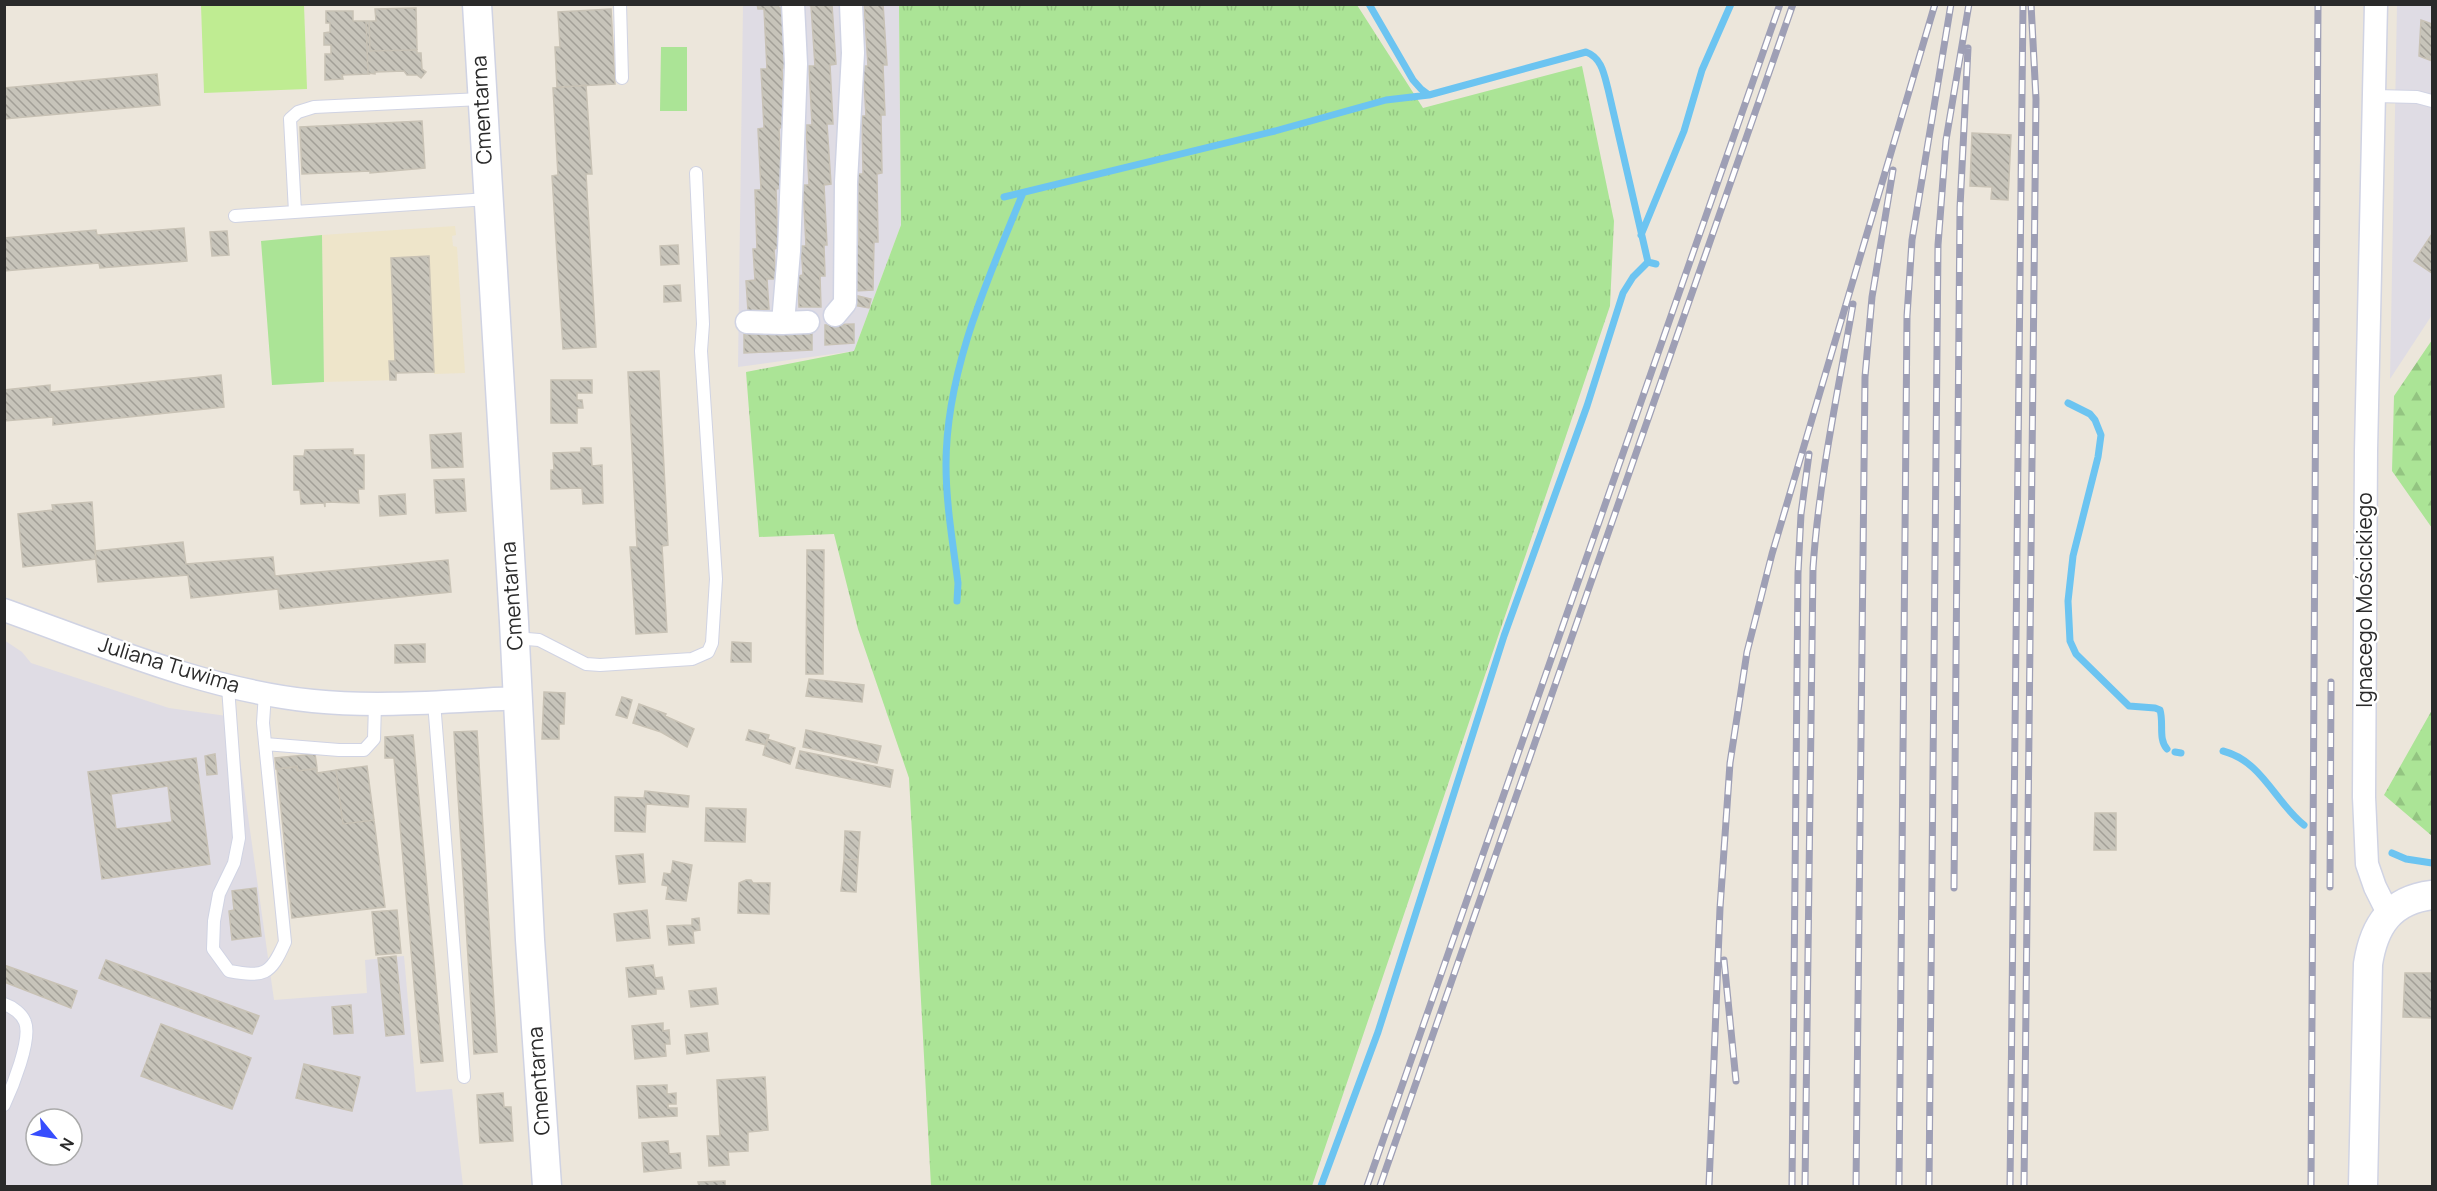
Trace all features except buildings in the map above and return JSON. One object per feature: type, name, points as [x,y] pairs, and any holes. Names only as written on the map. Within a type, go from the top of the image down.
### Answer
[{"type":"street","name":"Cmentarna","points":[[477,4],[530,940],[547,1186]]},
{"type":"street","points":[[783,323],[789,251],[796,64],[793,4]]},
{"type":"street","points":[[835,315],[845,303],[846,182],[854,53],[851,4]]},
{"type":"street","name":"Ignacego Mościckiego","points":[[2376,4],[2366,451],[2364,797],[2367,864],[2389,915]]},
{"type":"street","points":[[747,322],[808,322]]},
{"type":"street","name":"Juliana Tuwima","points":[[4,610],[164,667],[228,687],[312,701],[375,704],[518,698]]},
{"type":"street","points":[[2363,1186],[2368,964],[2376,933],[2389,915],[2413,899],[2433,895]]},
{"type":"lane","points":[[620,4],[622,78]]},
{"type":"lane","points":[[2375,96],[2417,97],[2433,101]]},
{"type":"lane","points":[[295,212],[290,119],[298,112],[314,106],[481,99]]},
{"type":"lane","points":[[514,638],[539,639],[586,664],[600,665],[692,659],[708,652],[712,644],[716,579],[701,351],[704,324],[696,173]]},
{"type":"lane","points":[[235,216],[488,199]]},
{"type":"lane","points":[[228,687],[239,838],[234,863],[219,894],[214,921],[213,949],[229,971],[255,976],[275,964],[285,942],[263,723],[265,693]]},
{"type":"lane","points":[[434,702],[464,1077]]},
{"type":"lane","points":[[265,744],[364,750],[374,739],[375,704]]},
{"type":"lane","points":[[4,1004],[14,1007],[26,1023],[27,1041],[4,1106]]},
{"type":"shaded area","points":[[743,5],[899,5],[901,225],[854,351],[738,367]]},
{"type":"shaded area","points":[[2397,5],[2432,6],[2432,315],[2390,379]]},
{"type":"shaded area","points":[[455,226],[456,235],[452,236],[453,246],[457,247],[465,373],[396,373],[396,380],[324,382],[322,235]]},
{"type":"shaded area","points":[[4,640],[22,652],[31,663],[169,708],[234,717],[274,1000],[367,993],[365,960],[404,956],[416,1092],[452,1089],[463,1186],[5,1186]]},
{"type":"green space","points":[[201,5],[304,5],[307,89],[204,93]]},
{"type":"green space","points":[[899,5],[1357,5],[1423,108],[1582,66],[1614,221],[1610,306],[1312,1186],[931,1186],[909,778],[858,629],[834,534],[759,537],[746,372],[854,351],[901,225]]},
{"type":"green space","points":[[661,47],[687,47],[687,111],[660,111]]},
{"type":"green space","points":[[322,235],[324,382],[272,385],[261,241]]},
{"type":"green space","points":[[2432,340],[2432,528],[2392,471],[2394,396]]},
{"type":"green space","points":[[2432,710],[2432,836],[2384,795]]},
{"type":"waterway","points":[[1369,4],[1413,80],[1429,95],[1586,52],[1596,58],[1605,78],[1648,262],[1656,264]]},
{"type":"waterway","points":[[1641,235],[1684,131],[1702,70],[1731,4]]},
{"type":"waterway","points":[[1004,197],[1275,131],[1386,100],[1429,95]]},
{"type":"waterway","points":[[957,601],[958,583],[946,480],[948,430],[953,395],[971,326],[1023,193]]},
{"type":"waterway","points":[[1321,1186],[1378,1032],[1504,636],[1587,406],[1623,293],[1633,277],[1648,262]]},
{"type":"waterway","points":[[2068,403],[2090,414],[2101,435],[2098,457],[2073,556],[2068,601],[2070,641],[2076,654],[2129,706],[2160,710],[2162,736],[2167,749]]},
{"type":"waterway","points":[[2223,751],[2236,756],[2258,773],[2304,825]]},
{"type":"waterway","points":[[2175,752],[2181,753]]},
{"type":"waterway","points":[[2392,853],[2406,859],[2432,863]]},
{"type":"railway","points":[[1367,1186],[1780,4]]},
{"type":"railway","points":[[1380,1186],[1793,4]]},
{"type":"railway","points":[[1709,1186],[1720,908],[1730,763],[1747,652],[1772,554],[1935,4]]},
{"type":"railway","points":[[1899,1186],[1907,316],[1912,240],[1951,4]]},
{"type":"railway","points":[[1929,1186],[1938,245],[1946,140],[1969,4]]},
{"type":"railway","points":[[2010,1186],[2023,4]]},
{"type":"railway","points":[[2024,1186],[2036,99],[2031,4]]},
{"type":"railway","points":[[2311,1186],[2318,4]]},
{"type":"railway","points":[[1954,888],[1960,207],[1968,48]]},
{"type":"railway","points":[[1856,1186],[1865,377],[1872,297],[1893,170]]},
{"type":"railway","points":[[1805,1186],[1813,568],[1824,469],[1853,304]]},
{"type":"railway","points":[[1792,1186],[1798,573],[1801,514],[1809,454]]},
{"type":"railway","points":[[2330,887],[2331,682]]},
{"type":"railway","points":[[1724,960],[1736,1081]]}]
